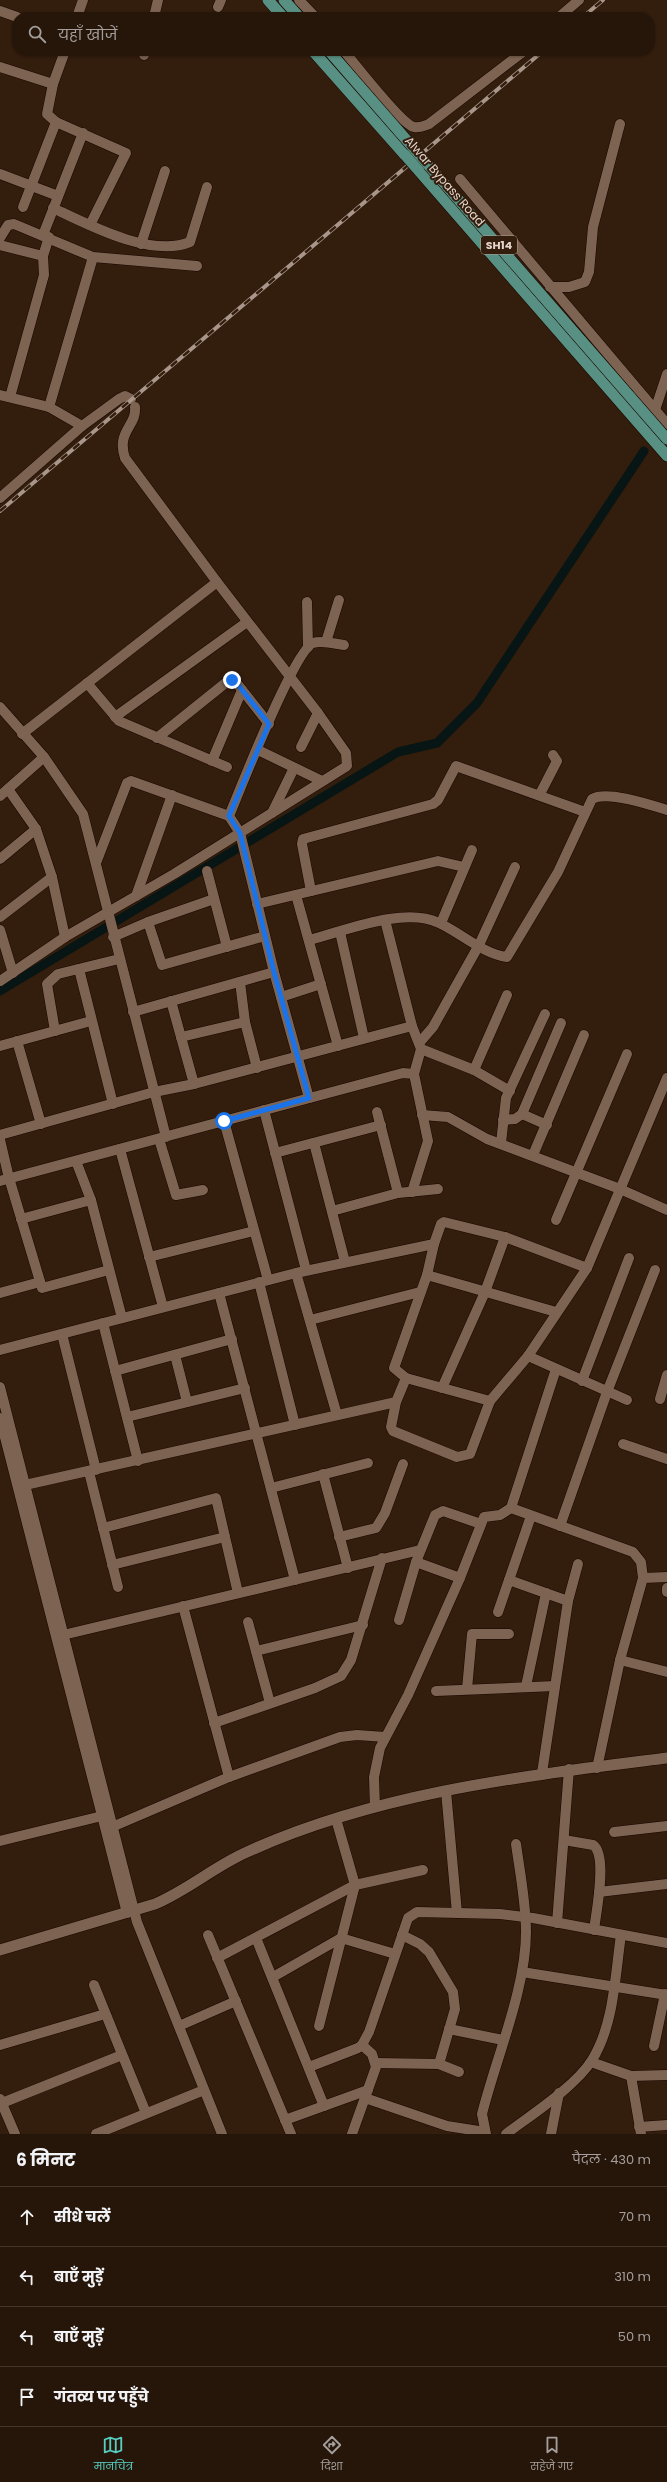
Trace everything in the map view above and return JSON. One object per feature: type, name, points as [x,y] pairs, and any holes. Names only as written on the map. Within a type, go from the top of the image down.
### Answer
[{"type":"main road","points":[[268,0],[279,12]]},
{"type":"main road","points":[[284,0],[295,12]]},
{"type":"main road","name":"Alwar Bypass Road","points":[[317,56],[667,456]]},
{"type":"main road","name":"Alwar Bypass Road","points":[[333,56],[667,439]]},
{"type":"street","points":[[79,12],[83,0]]},
{"type":"street","points":[[155,12],[158,0]]},
{"type":"street","points":[[299,0],[310,12]]},
{"type":"street","points":[[565,12],[578,0]]},
{"type":"street","points":[[0,11],[12,15]]},
{"type":"street","points":[[63,56],[53,84],[47,114],[56,122],[126,153],[90,225]]},
{"type":"street","points":[[348,56],[392,107],[412,127],[420,128],[429,124],[517,56]]},
{"type":"street","points":[[0,67],[53,84]]},
{"type":"street","points":[[23,207],[56,122]]},
{"type":"street","points":[[550,287],[569,287],[585,282],[589,272],[593,227],[620,124]]},
{"type":"street","points":[[10,397],[44,275],[43,256],[53,208],[83,133]]},
{"type":"street","points":[[141,244],[165,171]]},
{"type":"street","points":[[0,174],[58,196]]},
{"type":"street","points":[[460,180],[667,424]]},
{"type":"street","points":[[53,208],[125,240],[141,244],[181,246],[190,242],[207,187]]},
{"type":"street","points":[[0,238],[8,225],[14,224],[46,236],[93,257],[197,266]]},
{"type":"street","points":[[0,245],[43,256]]},
{"type":"street","points":[[50,406],[93,257]]},
{"type":"street","points":[[655,410],[667,374]]},
{"type":"street","points":[[0,395],[50,406],[82,426]]},
{"type":"street","points":[[0,498],[82,426],[125,396],[133,403],[135,417],[125,432],[122,446],[124,458],[247,622],[318,713],[346,753],[347,766],[272,813],[241,838],[136,896],[108,918],[65,937],[0,982]]},
{"type":"street","points":[[22,734],[217,582]]},
{"type":"street","points":[[326,642],[339,600]]},
{"type":"street","points":[[307,602],[308,647]]},
{"type":"street","points":[[115,717],[247,622]]},
{"type":"street","points":[[229,816],[289,677],[308,647],[313,643],[326,642],[344,645]]},
{"type":"street","points":[[157,738],[228,681],[235,681],[269,724]]},
{"type":"street","points":[[87,683],[119,721],[227,767]]},
{"type":"street","points":[[212,761],[242,690]]},
{"type":"street","points":[[0,707],[22,734],[44,757],[83,814],[108,918],[154,1092],[162,1138],[176,1195],[203,1190]]},
{"type":"street","points":[[301,747],[318,713]]},
{"type":"street","points":[[258,750],[322,781]]},
{"type":"street","points":[[540,794],[556,761],[553,755]]},
{"type":"street","points":[[0,796],[44,757]]},
{"type":"street","points":[[311,891],[302,844],[303,839],[433,804],[438,800],[456,766],[540,794],[585,812]]},
{"type":"street","points":[[272,813],[294,768]]},
{"type":"street","points":[[96,863],[127,783],[131,781],[229,816],[241,838],[274,972],[309,1098]]},
{"type":"street","points":[[8,789],[36,829],[52,877],[65,937]]},
{"type":"street","points":[[136,896],[172,795]]},
{"type":"street","points":[[309,940],[386,920],[414,916],[440,923],[504,957],[510,956],[558,872],[592,799],[599,797],[628,798],[667,810]]},
{"type":"street","points":[[0,860],[36,829]]},
{"type":"street","points":[[440,923],[472,850]]},
{"type":"street","points":[[257,904],[438,861],[464,867]]},
{"type":"street","points":[[412,1192],[428,1141],[414,1074],[420,1045],[430,1033],[479,945],[515,867]]},
{"type":"street","points":[[207,871],[227,947]]},
{"type":"street","points":[[0,917],[52,877]]},
{"type":"street","points":[[296,895],[338,1046]]},
{"type":"street","points":[[113,935],[214,899]]},
{"type":"street","points":[[386,920],[412,1026],[420,1045],[474,1070],[510,1091]]},
{"type":"street","points":[[148,922],[162,965],[265,936]]},
{"type":"street","points":[[0,930],[13,973]]},
{"type":"street","points":[[340,932],[364,1038]]},
{"type":"street","points":[[55,1031],[47,984],[58,974],[119,959]]},
{"type":"street","points":[[79,969],[113,1104]]},
{"type":"street","points":[[133,1012],[274,972]]},
{"type":"street","points":[[240,982],[245,1022],[257,1068]]},
{"type":"street","points":[[281,997],[321,984]]},
{"type":"street","points":[[474,1070],[507,995]]},
{"type":"street","points":[[171,1001],[194,1084]]},
{"type":"street","points":[[501,1143],[505,1104],[545,1014]]},
{"type":"street","points":[[0,1046],[91,1021]]},
{"type":"street","points":[[181,1037],[245,1022]]},
{"type":"street","points":[[503,1120],[515,1118],[522,1114],[561,1023]]},
{"type":"street","points":[[0,1135],[154,1092],[194,1084],[257,1068],[412,1026]]},
{"type":"street","points":[[533,1155],[584,1035]]},
{"type":"street","points":[[17,1041],[41,1124]]},
{"type":"street","points":[[556,1220],[578,1172],[627,1054]]},
{"type":"street","points":[[4,1180],[403,1073],[414,1074]]},
{"type":"street","points":[[406,1378],[396,1402],[391,1427],[392,1431],[457,1458],[470,1454],[490,1401],[528,1356],[556,1312],[587,1268],[667,1078]]},
{"type":"street","points":[[264,1110],[275,1153],[310,1320],[337,1415]]},
{"type":"street","points":[[377,1112],[398,1193]]},
{"type":"street","points":[[522,1114],[547,1125]]},
{"type":"street","points":[[422,1115],[448,1117],[487,1139],[578,1172],[667,1210]]},
{"type":"street","points":[[224,1121],[254,1231],[263,1281],[295,1425]]},
{"type":"street","points":[[275,1153],[381,1125]]},
{"type":"street","points":[[0,1140],[4,1180],[21,1219],[42,1288],[109,1270]]},
{"type":"street","points":[[314,1143],[345,1262]]},
{"type":"street","points":[[120,1149],[163,1307]]},
{"type":"street","points":[[76,1161],[91,1200],[122,1318]]},
{"type":"street","points":[[332,1211],[398,1193],[438,1189]]},
{"type":"street","points":[[21,1219],[91,1200]]},
{"type":"street","points":[[490,1401],[406,1378],[394,1368],[427,1275],[434,1244],[441,1224],[444,1222],[505,1237],[587,1268]]},
{"type":"street","points":[[149,1257],[254,1231]]},
{"type":"street","points":[[442,1388],[485,1292],[505,1237]]},
{"type":"street","points":[[0,1350],[263,1281],[345,1262],[434,1244]]},
{"type":"street","points":[[582,1380],[629,1258]]},
{"type":"street","points":[[560,1526],[607,1392],[655,1270]]},
{"type":"street","points":[[427,1275],[556,1312]]},
{"type":"street","points":[[0,1293],[40,1282]]},
{"type":"street","points":[[310,1320],[420,1292]]},
{"type":"street","points":[[219,1293],[295,1580]]},
{"type":"street","points":[[103,1323],[138,1461]]},
{"type":"street","points":[[62,1334],[103,1528],[118,1587]]},
{"type":"street","points":[[115,1372],[232,1339]]},
{"type":"street","points":[[175,1355],[187,1402]]},
{"type":"street","points":[[528,1356],[627,1400]]},
{"type":"street","points":[[375,1808],[376,1759],[385,1737],[403,1706],[460,1578],[481,1524],[487,1515],[500,1515],[511,1508],[556,1369]]},
{"type":"street","points":[[660,1399],[667,1375]]},
{"type":"street","points":[[0,1387],[112,1827],[131,1912]]},
{"type":"street","points":[[127,1417],[245,1388]]},
{"type":"street","points":[[25,1485],[138,1461],[396,1402]]},
{"type":"street","points":[[0,1418],[3,1447],[102,1816],[131,1912],[222,2134]]},
{"type":"street","points":[[623,1444],[667,1459]]},
{"type":"street","points":[[271,1488],[368,1463]]},
{"type":"street","points":[[340,1537],[376,1528],[380,1524],[403,1464]]},
{"type":"street","points":[[323,1474],[348,1568]]},
{"type":"street","points":[[103,1528],[216,1498],[238,1594]]},
{"type":"street","points":[[511,1508],[633,1552],[641,1562],[643,1578],[620,1660],[597,1768]]},
{"type":"street","points":[[399,1620],[420,1550],[438,1512],[443,1511],[481,1524]]},
{"type":"street","points":[[498,1612],[531,1516]]},
{"type":"street","points":[[112,1565],[225,1537]]},
{"type":"street","points":[[63,1635],[420,1550]]},
{"type":"street","points":[[214,1723],[332,1682],[341,1676],[351,1660],[363,1625],[382,1558]]},
{"type":"street","points":[[416,1562],[460,1578]]},
{"type":"street","points":[[542,1773],[568,1601],[578,1564]]},
{"type":"street","points":[[643,1578],[667,1577]]},
{"type":"street","points":[[509,1580],[568,1601]]},
{"type":"street","points":[[526,1686],[546,1593]]},
{"type":"street","points":[[183,1606],[229,1777]]},
{"type":"street","points":[[248,1622],[270,1703]]},
{"type":"street","points":[[256,1651],[363,1625]]},
{"type":"street","points":[[467,1689],[472,1634],[509,1634]]},
{"type":"street","points":[[620,1660],[667,1672]]},
{"type":"street","points":[[436,1691],[526,1686],[555,1686]]},
{"type":"street","points":[[112,1827],[229,1777],[340,1737],[357,1734],[385,1737]]},
{"type":"street","points":[[0,1950],[131,1912],[174,1896],[223,1864],[248,1851],[336,1819],[446,1791],[542,1773],[569,1769],[597,1768],[667,1758]]},
{"type":"street","points":[[557,1923],[569,1769]]},
{"type":"street","points":[[446,1791],[457,1913]]},
{"type":"street","points":[[0,1841],[102,1816]]},
{"type":"street","points":[[319,2026],[355,1885],[336,1819]]},
{"type":"street","points":[[614,1832],[667,1826]]},
{"type":"street","points":[[564,1840],[586,1843],[597,1848],[600,1859],[599,1892],[594,1930]]},
{"type":"street","points":[[285,2120],[324,2106],[367,2094],[447,2126],[485,2133],[482,2114],[522,1972],[525,1947],[526,1917],[516,1844]]},
{"type":"street","points":[[217,1958],[256,1938],[328,1897],[355,1885],[423,1870]]},
{"type":"street","points":[[599,1892],[667,1884]]},
{"type":"street","points":[[309,2067],[362,2045],[370,2032],[408,1918],[417,1912],[526,1917],[667,1943]]},
{"type":"street","points":[[402,1934],[420,1944],[428,1952],[453,1992],[455,2009],[439,2064]]},
{"type":"street","points":[[208,1935],[291,2134]]},
{"type":"street","points":[[506,2134],[558,2093],[591,2062],[604,2036],[614,1986],[620,1935]]},
{"type":"street","points":[[256,1938],[324,2106]]},
{"type":"street","points":[[273,1977],[341,1938],[395,1954]]},
{"type":"street","points":[[522,1972],[666,1994],[654,2046]]},
{"type":"street","points":[[94,1985],[146,2113]]},
{"type":"street","points":[[179,2026],[236,2001]]},
{"type":"street","points":[[0,2045],[105,2014]]},
{"type":"street","points":[[449,2029],[503,2040]]},
{"type":"street","points":[[352,2134],[367,2094],[376,2063],[372,2054],[362,2045]]},
{"type":"street","points":[[15,2134],[1,2101],[122,2055]]},
{"type":"street","points":[[591,2062],[631,2076],[667,2075]]},
{"type":"street","points":[[376,2063],[439,2064],[459,2072]]},
{"type":"street","points":[[631,2076],[640,2130],[667,2125]]},
{"type":"street","points":[[96,2134],[204,2090]]},
{"type":"street","points":[[551,2134],[558,2093]]},
{"type":"waterway","points":[[0,991],[398,752],[437,743],[477,703],[644,451]]},
{"type":"railway","points":[[589,12],[603,0]]},
{"type":"railway","points":[[0,511],[537,56]]},
{"type":"route","points":[[224,1121],[309,1098],[274,972],[240,833],[229,816],[269,724],[235,681],[232,680]]}]
